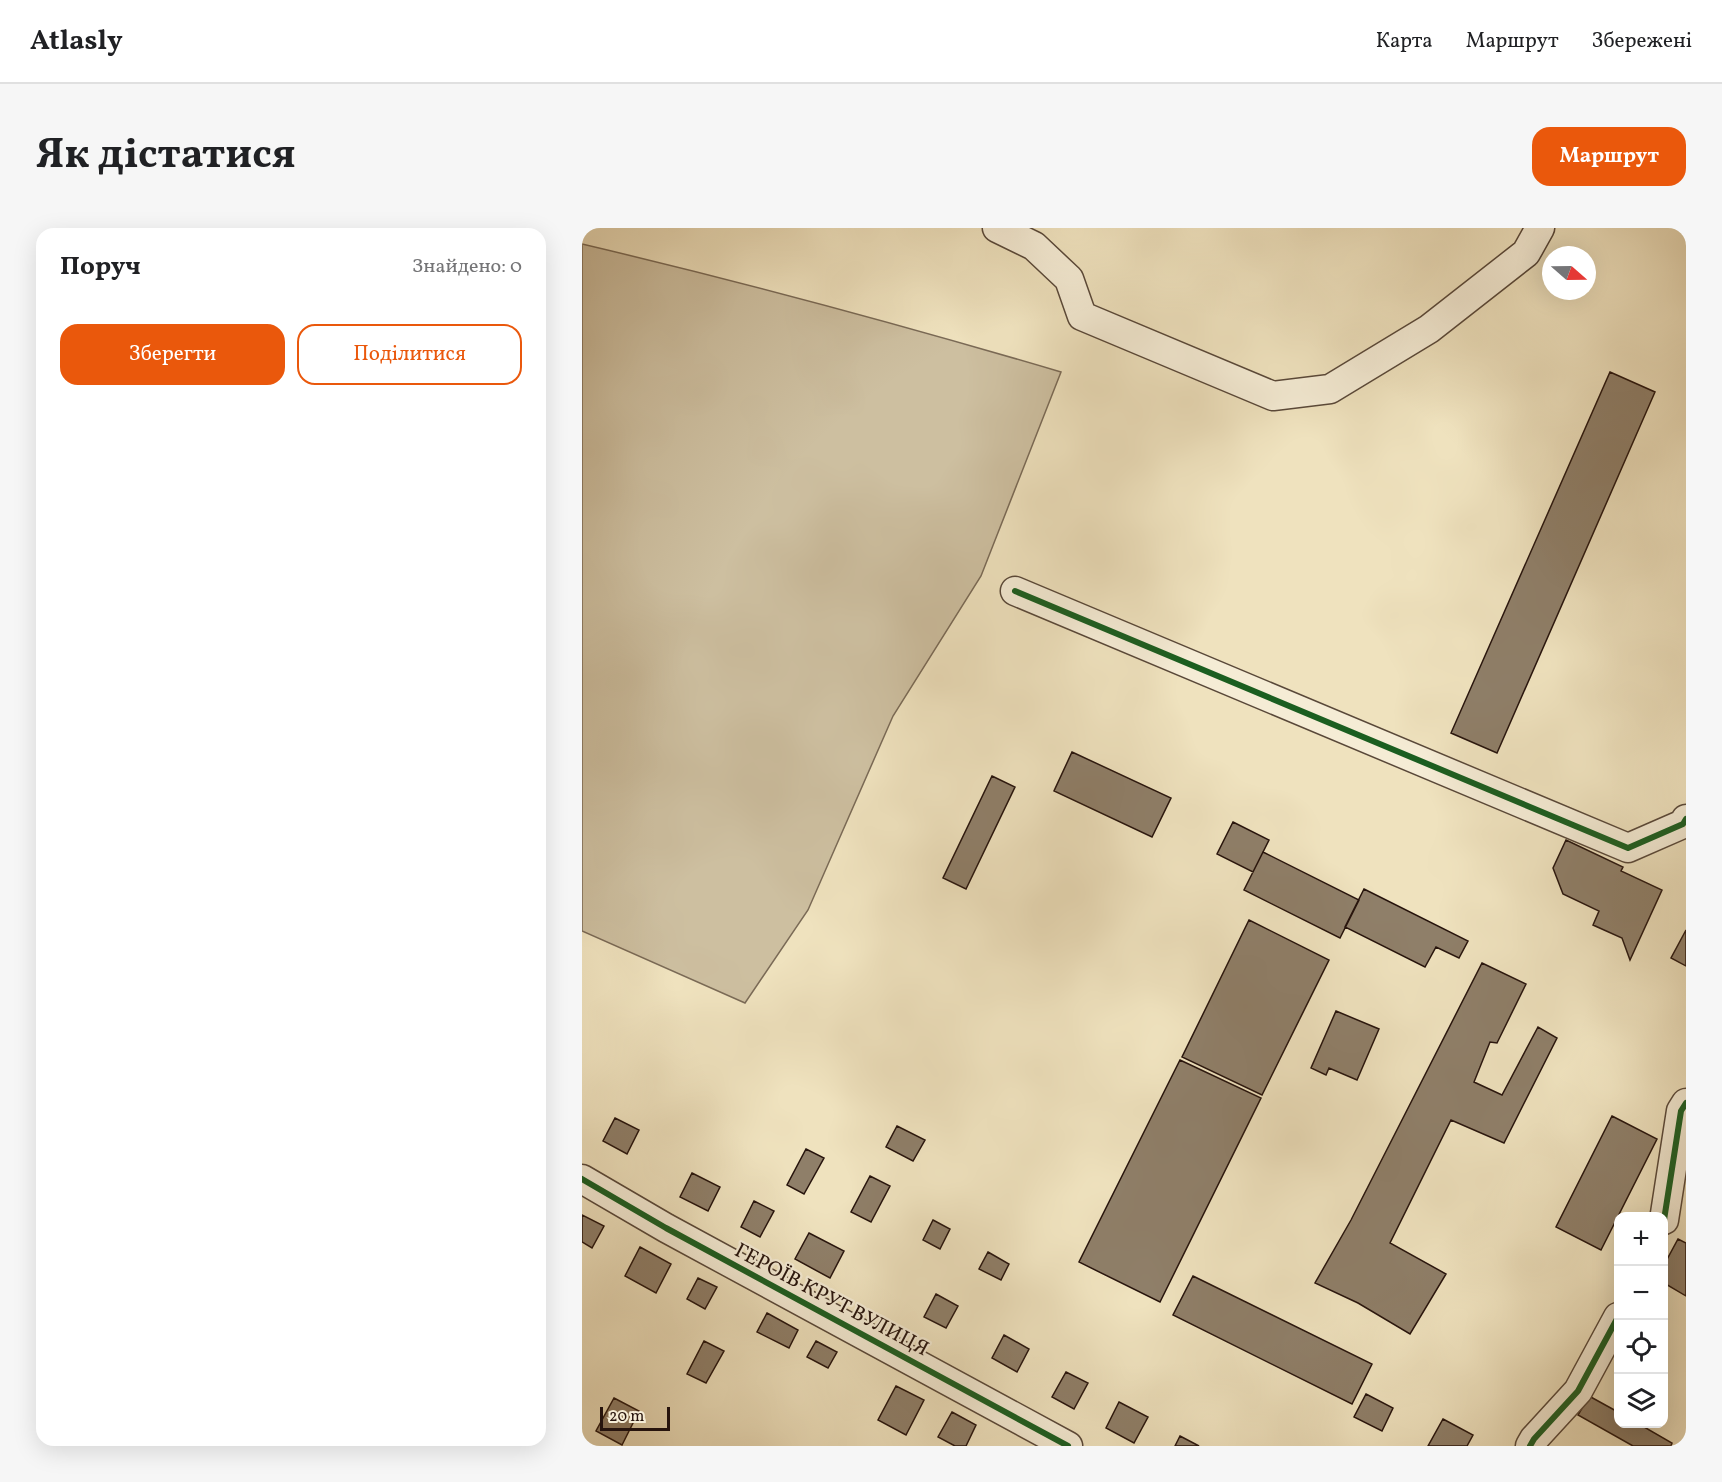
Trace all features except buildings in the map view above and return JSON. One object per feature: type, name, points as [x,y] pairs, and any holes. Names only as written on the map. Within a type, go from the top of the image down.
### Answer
[{"type":"street","points":[[997,228],[1034,246],[1069,279],[1082,316],[1273,396],[1330,389],[1429,329],[1526,253],[1540,228]]},
{"type":"street","points":[[1015,591],[1628,848],[1683,824],[1686,819]]},
{"type":"street","points":[[1665,1212],[1681,1112],[1686,1103]]},
{"type":"street","name":"ГЕРОЇВ КРУТ ВУЛИЦЯ","points":[[582,1179],[666,1228],[1068,1446]]},
{"type":"street","points":[[1530,1446],[1578,1391],[1616,1320]]},
{"type":"shaded area","points":[[582,244],[822,305],[1061,372],[981,576],[893,716],[808,910],[745,1003],[582,931]]},
{"type":"cycle path","points":[[1015,591],[1628,848],[1683,824],[1686,819]]},
{"type":"cycle path","points":[[1665,1212],[1681,1111],[1686,1103]]},
{"type":"cycle path","points":[[582,1179],[666,1228],[1068,1446]]},
{"type":"cycle path","points":[[1530,1446],[1578,1391],[1616,1320]]}]
